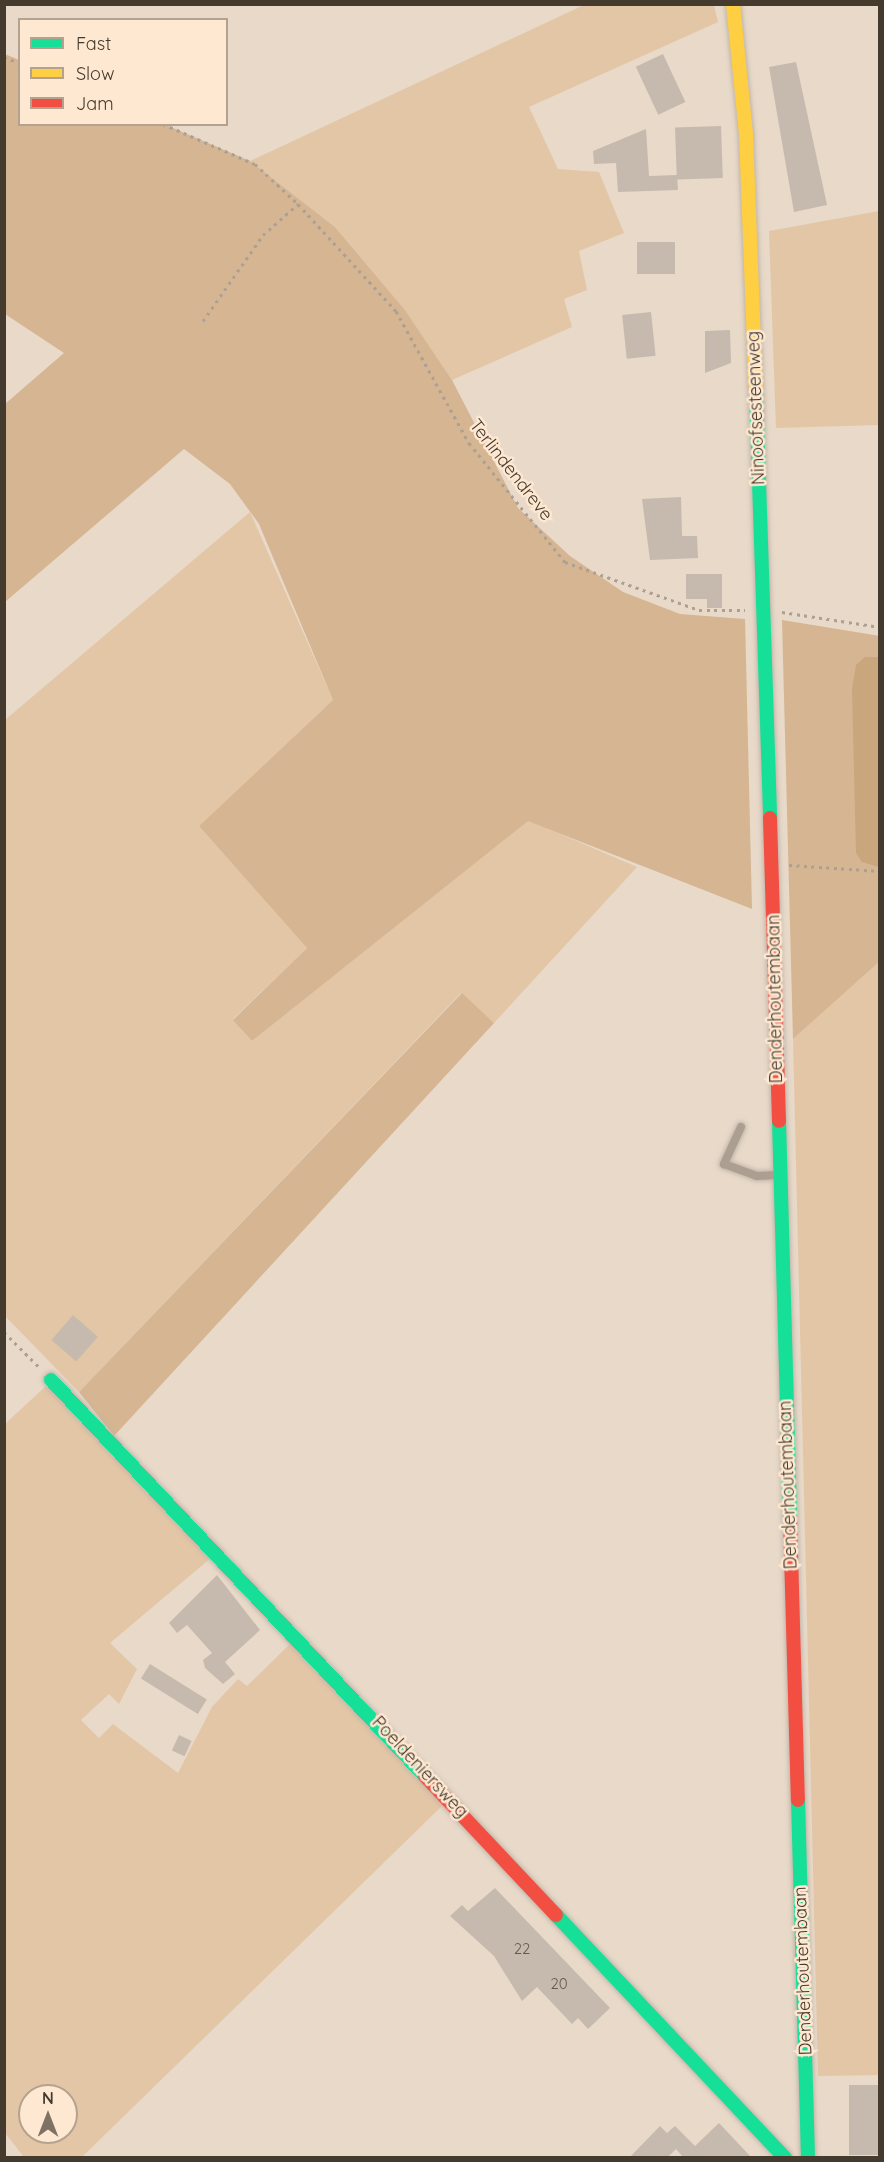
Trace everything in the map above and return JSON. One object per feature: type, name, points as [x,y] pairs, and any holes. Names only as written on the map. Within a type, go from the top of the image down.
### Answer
[{"type":"street","name":"Ninoofsesteenweg","points":[[733,4],[746,135],[771,812]]},
{"type":"street","name":"Denderhoutembaan","points":[[771,812],[779,1175],[808,2157]]},
{"type":"street","name":"Poeldeniersweg","points":[[51,1380],[785,2157]]},
{"type":"lane","points":[[741,1127],[724,1164],[758,1176],[779,1175]]},
{"type":"path","name":"Terlindendreve","points":[[168,126],[255,164],[298,204],[396,311],[469,443],[566,562],[699,610],[764,609],[879,627]]},
{"type":"path","points":[[203,321],[263,234],[298,204]]},
{"type":"path","points":[[772,866],[879,871]]},
{"type":"path","points":[[4,1332],[51,1380]]},
{"type":"shaded area","points":[[584,5],[714,5],[718,22],[529,107],[558,169],[599,172],[624,233],[579,251],[587,290],[564,299],[572,327],[452,380],[405,310],[335,227],[250,161]]},
{"type":"shaded area","points":[[5,54],[18,60],[18,126],[168,126],[250,161],[335,227],[405,310],[452,380],[518,508],[570,556],[623,592],[680,614],[745,619],[752,909],[528,821],[252,1041],[233,1020],[307,948],[199,826],[333,700],[259,524],[230,484],[184,449],[5,602],[5,404],[64,353],[5,314]]},
{"type":"shaded area","points":[[879,211],[879,425],[776,428],[769,231]]},
{"type":"shaded area","points":[[250,512],[333,700],[199,826],[307,948],[233,1019],[252,1041],[528,820],[637,867],[494,1023],[461,993],[79,1392],[5,1316],[5,720]]},
{"type":"shaded area","points":[[782,620],[880,636],[879,962],[793,1039]]},
{"type":"shaded area","points":[[865,657],[879,657],[879,867],[862,862],[856,853],[852,689],[856,665]]},
{"type":"shaded area","points":[[879,962],[879,2075],[818,2076],[793,1039]]},
{"type":"shaded area","points":[[462,993],[494,1023],[114,1436],[79,1392]]},
{"type":"shaded area","points":[[46,1386],[212,1557],[110,1643],[137,1669],[119,1704],[109,1694],[81,1720],[99,1738],[113,1724],[178,1773],[212,1707],[238,1679],[247,1686],[291,1643],[445,1803],[82,2157],[24,2157],[5,2133],[5,1424]]},
{"type":"building","points":[[663,54],[685,102],[658,115],[636,67]]},
{"type":"building","points":[[796,62],[827,205],[794,212],[769,67]]},
{"type":"building","points":[[721,126],[723,178],[677,180],[675,128]]},
{"type":"building","points":[[646,129],[649,176],[677,175],[678,190],[618,192],[616,163],[594,164],[593,151]]},
{"type":"building","points":[[637,242],[675,242],[675,274],[637,274]]},
{"type":"building","points":[[651,312],[656,356],[627,359],[622,315]]},
{"type":"building","points":[[730,330],[731,363],[705,373],[705,331]]},
{"type":"building","points":[[681,497],[682,536],[697,536],[698,558],[650,560],[642,499]]},
{"type":"building","points":[[686,574],[722,574],[722,608],[707,608],[707,599],[686,599]]},
{"type":"building","points":[[73,1315],[98,1337],[76,1362],[51,1340]]},
{"type":"building","points":[[217,1575],[260,1630],[225,1662],[235,1674],[223,1684],[205,1668],[203,1660],[212,1653],[187,1625],[177,1633],[169,1623]]},
{"type":"building","points":[[150,1664],[207,1700],[198,1714],[141,1678]]},
{"type":"building","points":[[179,1735],[192,1741],[185,1756],[172,1750]]},
{"type":"building","points":[[495,1888],[610,2008],[588,2029],[578,2018],[572,2024],[537,1987],[522,2001],[494,1956],[450,1916],[462,1905],[468,1911]]},
{"type":"building","points":[[849,2085],[879,2085],[879,2155],[849,2155]]},
{"type":"building","points":[[719,2123],[751,2157],[683,2157],[676,2149],[668,2157],[630,2157],[660,2126],[667,2133],[675,2126],[695,2146]]},
{"type":"traffic: fast","points":[[756,391],[770,818]]},
{"type":"traffic: fast","points":[[779,1121],[790,1518]]},
{"type":"traffic: fast","points":[[51,1380],[425,1776]]},
{"type":"traffic: fast","points":[[798,1800],[808,2158]]},
{"type":"traffic: fast","points":[[556,1915],[785,2158]]},
{"type":"traffic: slow","points":[[733,4],[746,135],[756,391]]},
{"type":"traffic: jam","points":[[770,818],[779,1121]]},
{"type":"traffic: jam","points":[[790,1518],[798,1800]]},
{"type":"traffic: jam","points":[[425,1776],[556,1915]]}]
